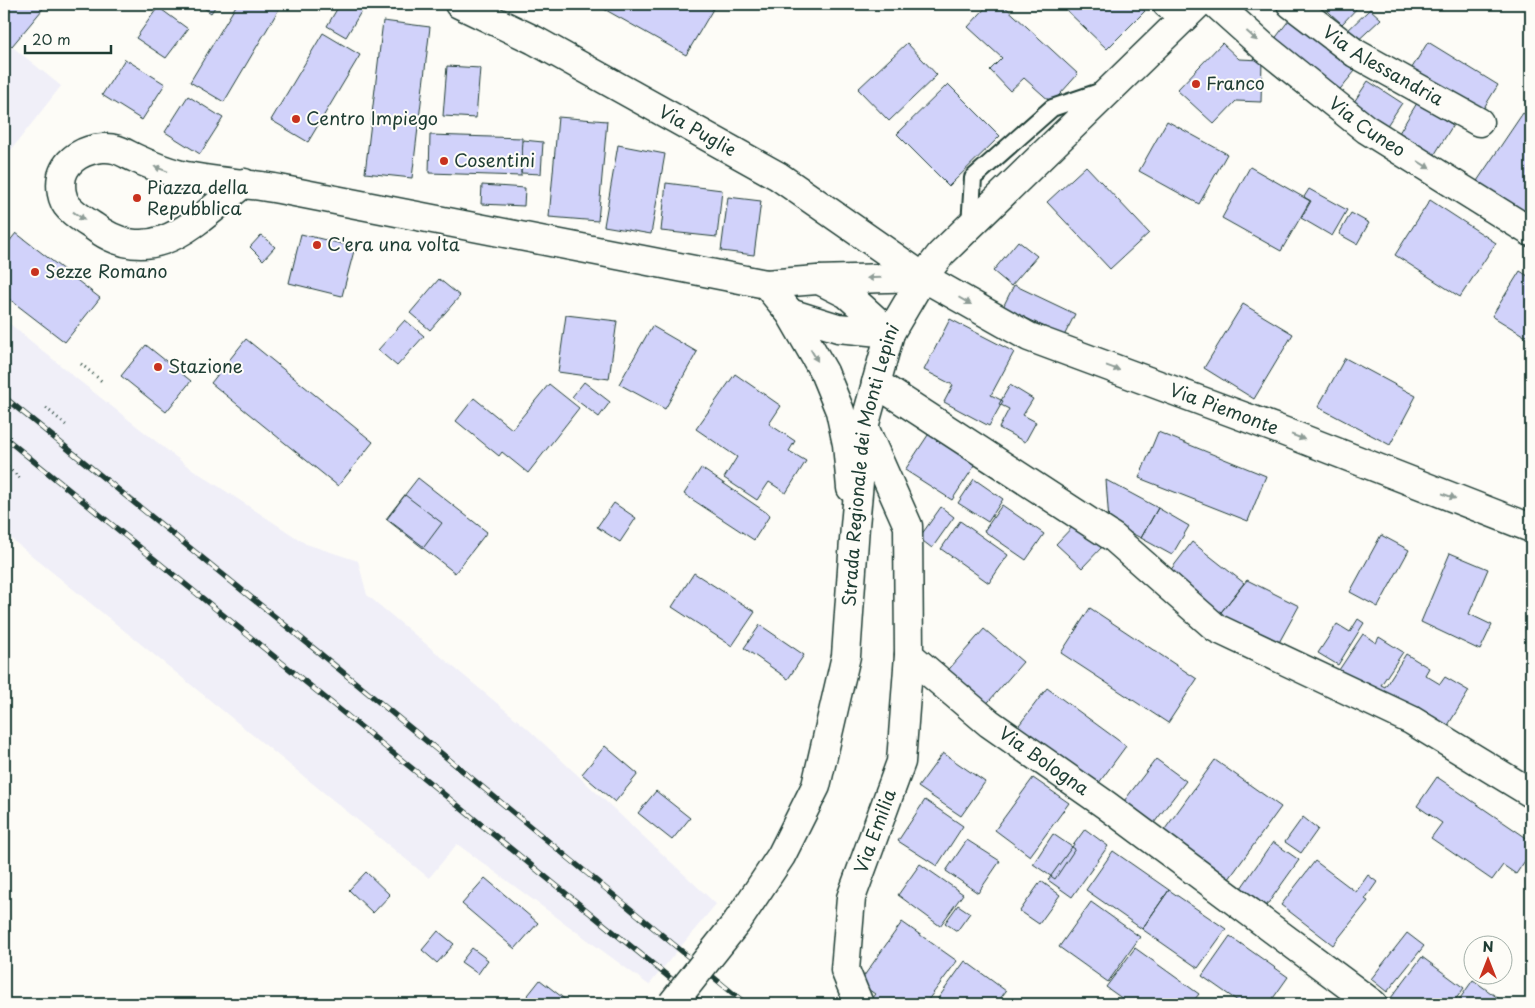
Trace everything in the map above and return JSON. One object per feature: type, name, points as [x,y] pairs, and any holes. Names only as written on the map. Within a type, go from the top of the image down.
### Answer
[{"type":"street","name":"Via Puglie","points":[[459,4],[534,40],[778,176],[923,277]]},
{"type":"street","name":"Via Cuneo","points":[[1216,4],[1264,47],[1366,128],[1531,232]]},
{"type":"street","name":"Via Alessandria","points":[[1291,4],[1355,53],[1479,122]]},
{"type":"street","name":"Strada Regionale dei Monti Lepini","points":[[672,1004],[737,922],[781,856],[816,786],[846,656],[864,427],[890,333],[923,277],[941,254],[1113,87],[1183,8]]},
{"type":"street","points":[[244,183],[178,234],[156,242],[143,244],[120,242],[103,234],[70,210],[61,190],[63,172],[75,157],[84,152],[104,148],[116,149],[151,165],[181,175],[244,183],[279,189],[766,284],[818,280],[923,277]]},
{"type":"street","name":"Via Piemonte","points":[[923,277],[1029,337],[1280,430],[1531,528]]},
{"type":"street","points":[[818,280],[848,294],[890,333]]},
{"type":"street","points":[[766,284],[790,313],[824,372],[840,411],[847,444],[855,526]]},
{"type":"street","points":[[790,313],[838,328],[890,333]]},
{"type":"street","points":[[876,383],[1114,538],[1216,628],[1411,720],[1531,793]]},
{"type":"street","points":[[864,427],[908,526],[909,655]]},
{"type":"street","name":"Via Emilia","points":[[859,1004],[845,970],[851,898],[901,762],[909,655]]},
{"type":"street","name":"Via Bologna","points":[[909,655],[989,723],[1106,805],[1373,1004]]},
{"type":"path","points":[[81,364],[104,383]]},
{"type":"path","points":[[46,408],[67,426]]},
{"type":"path","points":[[4,464],[21,480]]},
{"type":"shaded area","points":[[4,40],[61,86],[4,159]]},
{"type":"shaded area","points":[[4,319],[186,465],[306,544],[358,561],[367,595],[528,729],[716,904],[649,985],[457,844],[429,878],[4,533]]},
{"type":"building","points":[[4,4],[47,4],[12,46],[4,39]]},
{"type":"building","points":[[198,4],[217,4],[211,13]]},
{"type":"building","points":[[237,4],[282,4],[224,102],[190,82]]},
{"type":"building","points":[[340,4],[351,4],[362,10],[346,37],[327,26]]},
{"type":"building","points":[[607,4],[716,4],[686,55],[604,9]]},
{"type":"building","points":[[989,4],[1002,4],[1078,74],[1052,103],[1024,78],[1010,91],[990,70],[1002,58],[968,27]]},
{"type":"building","points":[[1066,4],[1137,4],[1145,11],[1107,49],[1063,7]]},
{"type":"building","points":[[1320,4],[1358,4],[1360,5],[1342,24]]},
{"type":"building","points":[[158,7],[188,29],[166,58],[136,38]]},
{"type":"building","points":[[1370,9],[1381,19],[1353,45],[1343,35]]},
{"type":"building","points":[[1289,20],[1355,71],[1336,94],[1271,44]]},
{"type":"building","points":[[383,21],[430,27],[412,178],[365,173]]},
{"type":"building","points":[[323,33],[360,55],[308,142],[271,120]]},
{"type":"building","points":[[1428,42],[1498,85],[1480,114],[1410,71]]},
{"type":"building","points":[[907,43],[937,75],[889,121],[858,89]]},
{"type":"building","points":[[1222,43],[1239,59],[1262,60],[1261,102],[1236,101],[1214,124],[1177,90]]},
{"type":"building","points":[[125,59],[165,84],[142,120],[102,95]]},
{"type":"building","points":[[447,66],[480,68],[476,118],[443,116]]},
{"type":"building","points":[[1368,81],[1402,103],[1382,133],[1348,111]]},
{"type":"building","points":[[948,84],[1000,136],[949,186],[897,134]]},
{"type":"building","points":[[188,96],[223,118],[200,154],[165,132]]},
{"type":"building","points":[[1417,103],[1453,125],[1428,165],[1393,143]]},
{"type":"building","points":[[1523,113],[1531,118],[1531,225],[1473,187]]},
{"type":"building","points":[[558,117],[607,121],[598,221],[549,217]]},
{"type":"building","points":[[1167,121],[1227,154],[1199,204],[1139,171]]},
{"type":"building","points":[[430,135],[522,138],[521,176],[429,173]]},
{"type":"building","points":[[523,140],[543,142],[541,174],[521,173]]},
{"type":"building","points":[[618,145],[665,154],[651,234],[604,226]]},
{"type":"building","points":[[1086,166],[1149,233],[1110,269],[1047,202]]},
{"type":"building","points":[[1250,167],[1310,201],[1281,251],[1222,218]]},
{"type":"building","points":[[666,183],[722,190],[717,237],[661,231]]},
{"type":"building","points":[[482,185],[525,188],[524,206],[481,204]]},
{"type":"building","points":[[1309,189],[1347,210],[1332,236],[1301,218],[1311,201],[1304,197]]},
{"type":"building","points":[[728,197],[761,201],[754,255],[721,251]]},
{"type":"building","points":[[1430,200],[1496,243],[1460,297],[1395,255]]},
{"type":"building","points":[[1351,213],[1369,223],[1357,244],[1339,234]]},
{"type":"building","name":"Sezze Romano","points":[[16,233],[100,298],[65,342],[4,295],[4,248]]},
{"type":"building","points":[[301,234],[355,247],[342,296],[289,283]]},
{"type":"building","points":[[261,235],[275,247],[263,260],[250,247]]},
{"type":"building","points":[[1018,241],[1037,256],[1011,286],[993,271]]},
{"type":"building","points":[[1520,271],[1531,278],[1531,340],[1492,316]]},
{"type":"building","points":[[439,279],[460,296],[430,330],[410,313]]},
{"type":"building","points":[[1014,285],[1075,314],[1064,336],[1003,307]]},
{"type":"building","points":[[1243,304],[1293,334],[1254,399],[1204,368]]},
{"type":"building","points":[[566,315],[617,321],[609,379],[558,372]]},
{"type":"building","points":[[950,319],[1014,352],[991,395],[1003,401],[989,426],[944,402],[953,385],[924,370]]},
{"type":"building","points":[[405,320],[424,336],[397,366],[378,350]]},
{"type":"building","points":[[652,326],[697,352],[665,409],[619,384]]},
{"type":"building","points":[[246,339],[373,442],[338,486],[211,383]]},
{"type":"building","points":[[146,345],[191,381],[166,412],[121,376]]},
{"type":"building","points":[[1345,358],[1416,396],[1390,445],[1318,407]]},
{"type":"building","points":[[735,374],[781,406],[769,424],[795,441],[789,451],[806,461],[786,493],[769,482],[757,500],[724,478],[737,457],[696,429]]},
{"type":"building","points":[[584,382],[610,402],[599,417],[572,397]]},
{"type":"building","points":[[549,384],[579,408],[528,473],[502,452],[499,456],[456,421],[474,398],[512,429]]},
{"type":"building","points":[[1010,385],[1033,399],[1023,415],[1036,422],[1025,442],[999,428],[1009,409],[999,404]]},
{"type":"building","points":[[930,432],[977,462],[952,500],[905,470]]},
{"type":"building","points":[[1158,432],[1266,476],[1248,521],[1139,478]]},
{"type":"building","points":[[701,468],[770,515],[754,540],[684,494]]},
{"type":"building","points":[[418,478],[487,532],[455,573],[386,519]]},
{"type":"building","points":[[974,479],[1003,499],[988,522],[958,503]]},
{"type":"building","points":[[1106,480],[1158,508],[1141,538],[1109,522]]},
{"type":"building","points":[[405,495],[442,523],[424,547],[387,519]]},
{"type":"building","points":[[614,503],[636,518],[620,542],[597,527]]},
{"type":"building","points":[[1002,505],[1044,534],[1026,560],[984,531]]},
{"type":"building","points":[[941,507],[954,517],[932,548],[919,538]]},
{"type":"building","points":[[1158,508],[1189,526],[1172,555],[1141,538]]},
{"type":"building","points":[[960,521],[1008,555],[989,583],[941,549]]},
{"type":"building","points":[[1077,522],[1103,546],[1082,568],[1056,544]]},
{"type":"building","points":[[1381,535],[1409,550],[1378,607],[1350,592]]},
{"type":"building","points":[[1192,542],[1244,583],[1218,616],[1166,576]]},
{"type":"building","points":[[1450,553],[1488,569],[1469,614],[1492,625],[1480,650],[1421,622]]},
{"type":"building","points":[[694,573],[755,612],[732,646],[672,607]]},
{"type":"building","points":[[1247,580],[1299,606],[1276,648],[1218,616]]},
{"type":"building","points":[[1090,608],[1197,679],[1168,723],[1061,653]]},
{"type":"building","points":[[1358,619],[1364,623],[1338,665],[1318,653],[1337,624],[1350,632]]},
{"type":"building","points":[[760,625],[804,655],[788,679],[744,648]]},
{"type":"building","points":[[984,629],[1023,662],[983,708],[944,675]]},
{"type":"building","points":[[1363,634],[1376,643],[1379,637],[1403,652],[1381,685],[1385,687],[1406,654],[1429,668],[1425,675],[1440,684],[1445,677],[1469,691],[1442,735],[1339,670]]},
{"type":"building","points":[[1047,688],[1126,746],[1093,791],[1013,733]]},
{"type":"building","points":[[605,746],[638,774],[615,802],[582,774]]},
{"type":"building","points":[[943,753],[985,782],[961,816],[918,787]]},
{"type":"building","points":[[1156,759],[1186,781],[1151,827],[1121,805]]},
{"type":"building","points":[[1215,760],[1281,807],[1226,883],[1160,836]]},
{"type":"building","points":[[1437,777],[1531,841],[1531,852],[1516,874],[1503,865],[1492,880],[1431,838],[1442,823],[1417,806]]},
{"type":"building","points":[[1033,778],[1069,803],[1030,856],[995,830]]},
{"type":"building","points":[[656,791],[690,818],[672,840],[638,813]]},
{"type":"building","points":[[925,800],[963,826],[937,866],[898,841]]},
{"type":"building","points":[[1303,817],[1318,829],[1301,853],[1285,842]]},
{"type":"building","points":[[1085,829],[1108,846],[1072,897],[1048,880]]},
{"type":"building","points":[[1053,834],[1075,849],[1055,879],[1033,864]]},
{"type":"building","points":[[967,840],[1000,861],[978,893],[946,871]]},
{"type":"building","points":[[1273,842],[1299,860],[1264,909],[1239,891]]},
{"type":"building","points":[[1113,851],[1169,890],[1142,929],[1086,890]]},
{"type":"building","points":[[1315,861],[1356,892],[1368,875],[1377,882],[1365,899],[1368,901],[1333,945],[1281,905]]},
{"type":"building","points":[[920,864],[963,894],[940,926],[898,895]]},
{"type":"building","points":[[366,872],[390,895],[373,913],[349,890]]},
{"type":"building","points":[[485,878],[538,923],[515,949],[462,904]]},
{"type":"building","points":[[1041,881],[1060,895],[1039,924],[1020,911]]},
{"type":"building","points":[[1169,890],[1226,929],[1198,968],[1142,929]]},
{"type":"building","points":[[1091,902],[1140,937],[1108,982],[1059,947]]},
{"type":"building","points":[[958,905],[970,913],[957,931],[945,923]]},
{"type":"building","points":[[902,922],[957,961],[925,1004],[867,1004],[875,994],[859,983]]},
{"type":"building","points":[[438,931],[454,944],[437,963],[422,950]]},
{"type":"building","points":[[1407,933],[1424,946],[1387,992],[1371,979]]},
{"type":"building","points":[[1230,936],[1288,977],[1269,1004],[1242,1004],[1202,976]]},
{"type":"building","points":[[472,948],[488,960],[478,974],[461,962]]},
{"type":"building","points":[[1135,948],[1199,994],[1191,1004],[1130,1004],[1106,987]]},
{"type":"building","points":[[1422,957],[1464,988],[1452,1004],[1400,1004],[1391,998]]},
{"type":"building","points":[[965,961],[1006,991],[996,1004],[934,1004]]},
{"type":"building","points":[[540,980],[571,1004],[521,1004]]},
{"type":"building","points":[[1469,986],[1481,986],[1505,1003],[1504,1004],[1456,1004]]},
{"type":"railway","points":[[4,397],[317,651],[746,1004]]},
{"type":"railway","points":[[4,437],[702,1004]]},
{"type":"place","name":"Franco","points":[[1196,84]]},
{"type":"place","name":"Centro Impiego","points":[[296,119]]},
{"type":"place","name":"Cosentini","points":[[444,161]]},
{"type":"place","name":"Piazza della Repubblica","points":[[137,198]]},
{"type":"place","name":"C'era una volta","points":[[317,245]]},
{"type":"place","name":"Sezze Romano","points":[[35,272]]},
{"type":"place","name":"Stazione","points":[[158,367]]}]
